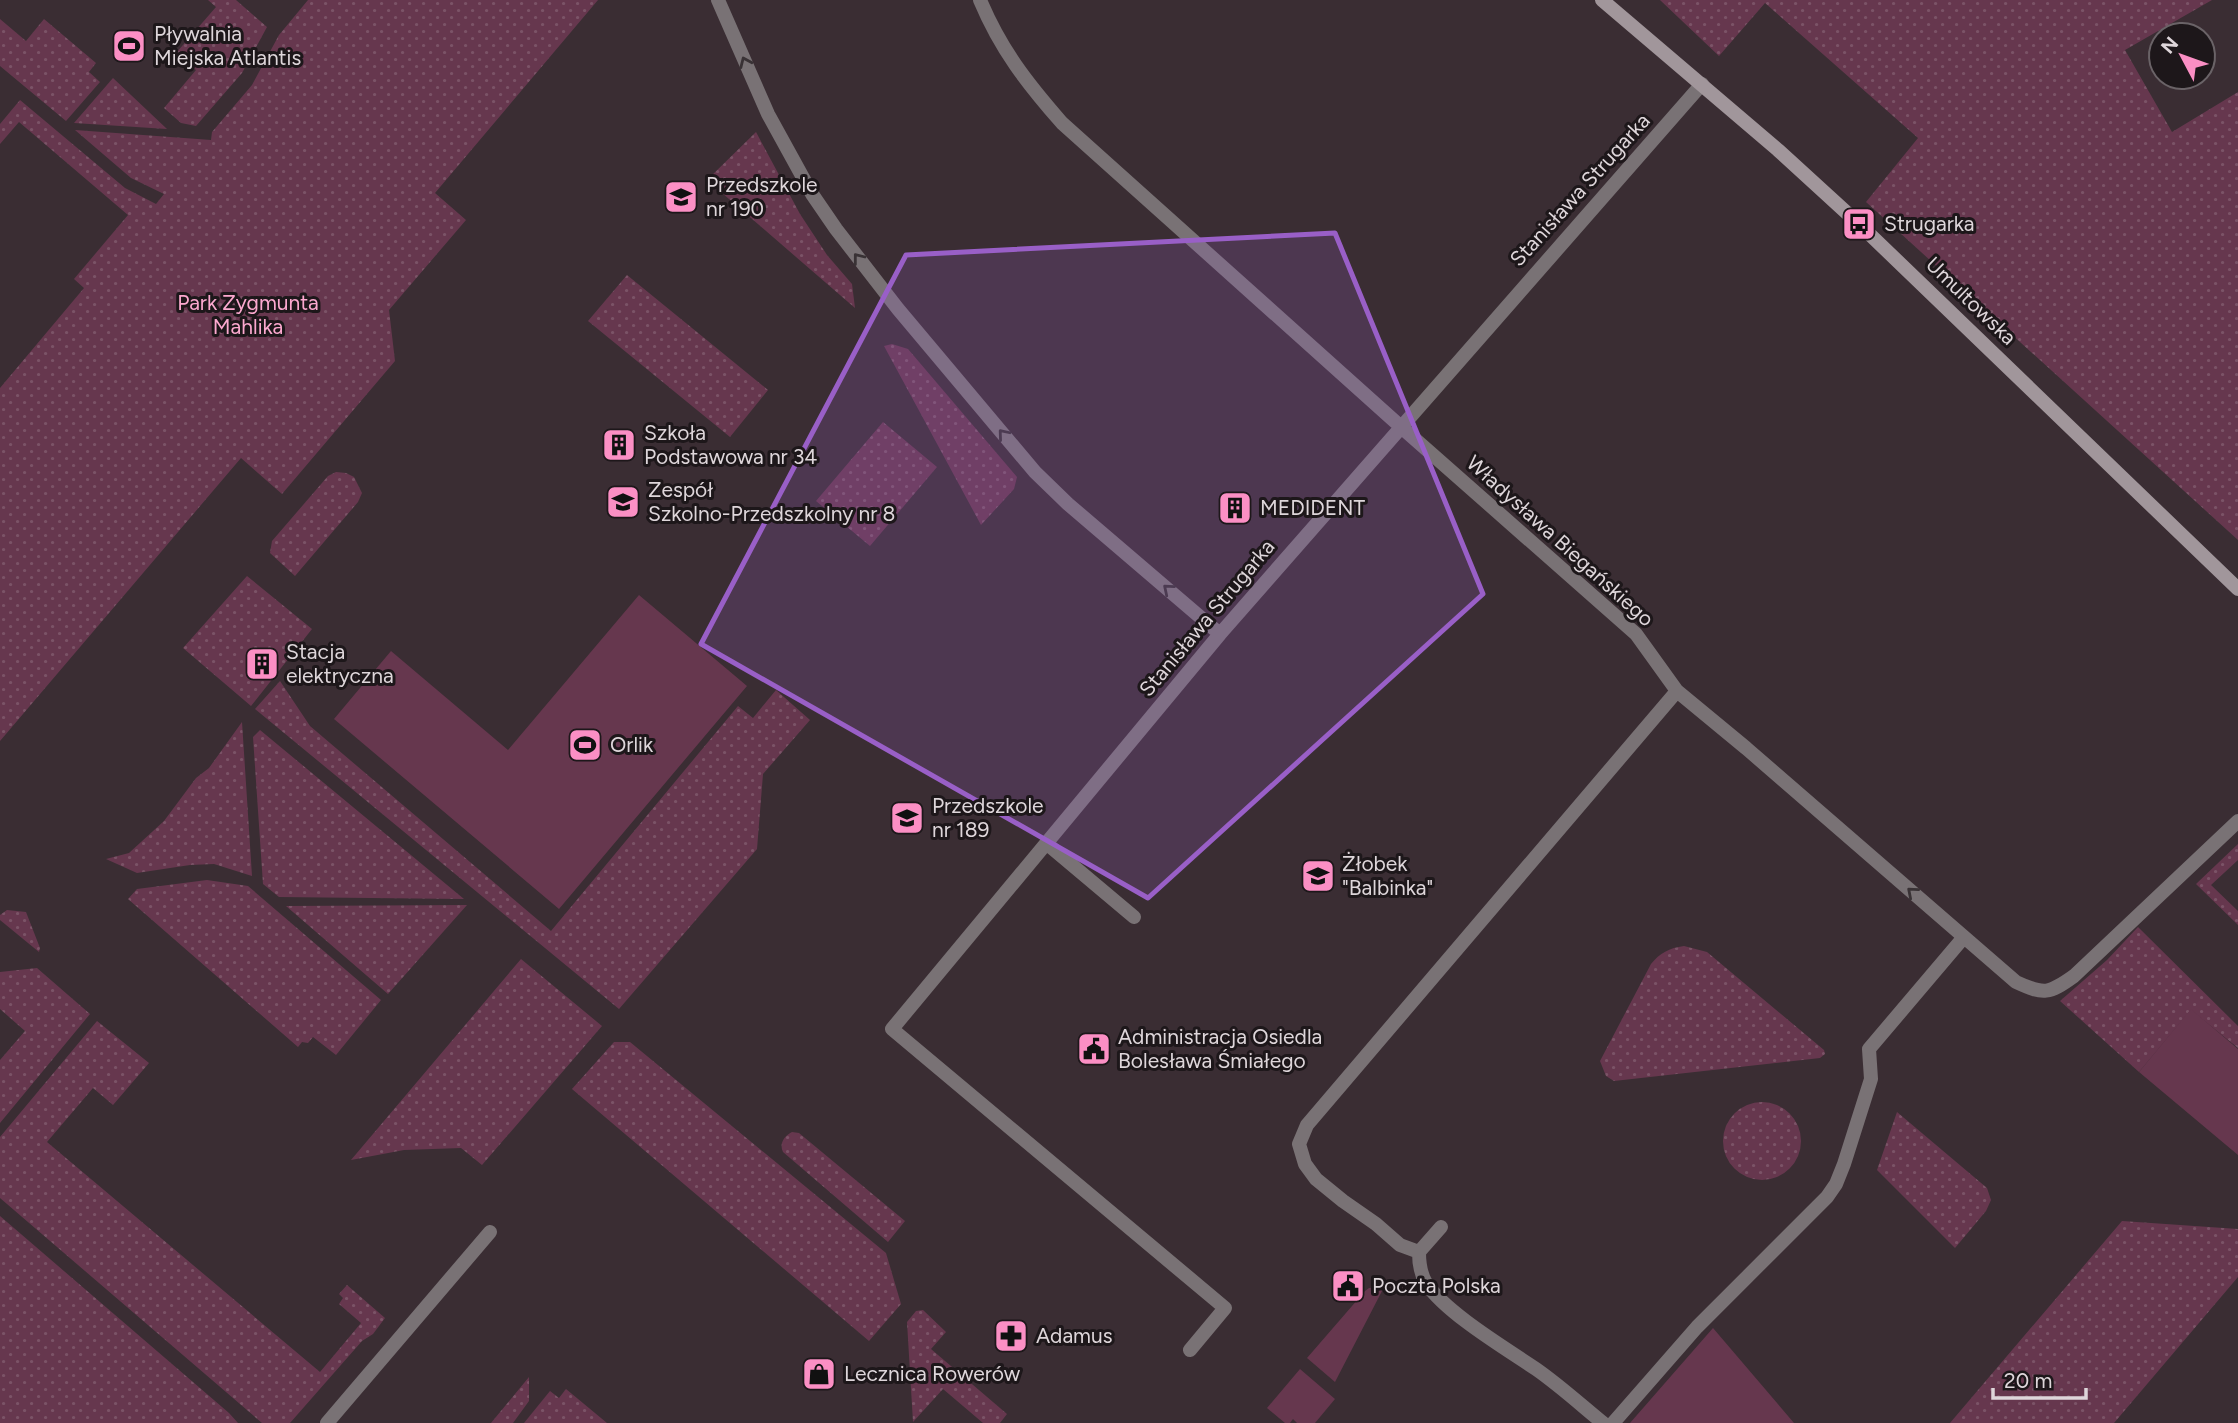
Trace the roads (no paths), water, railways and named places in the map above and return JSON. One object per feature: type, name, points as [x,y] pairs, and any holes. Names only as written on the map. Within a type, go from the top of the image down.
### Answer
[{"type":"street","points":[[718,0],[768,114],[811,194],[898,309],[1035,472],[1068,504],[1220,634]]},
{"type":"street","name":"Władysława Biegańskiego","points":[[980,0],[989,23],[1023,78],[1062,123],[1636,634],[1677,691],[2016,982],[2035,991],[2054,990],[2074,976],[2238,821]]},
{"type":"street","name":"Umultowska","points":[[1602,0],[1778,150],[1859,224],[2238,589]]},
{"type":"street","name":"Stanisława Strugarka","points":[[1190,1350],[1225,1308],[892,1028],[1220,634],[1702,84]]},
{"type":"street","points":[[1419,1252],[1400,1245],[1316,1179],[1305,1164],[1299,1144],[1307,1125],[1677,691]]},
{"type":"street","points":[[1046,843],[1134,917]]},
{"type":"street","points":[[1613,1423],[1706,1318],[1827,1197],[1844,1164],[1871,1079],[1869,1049],[1964,937]]},
{"type":"street","points":[[1441,1227],[1419,1252],[1419,1266],[1434,1293],[1603,1423]]},
{"type":"street","points":[[327,1423],[490,1232]]},
{"type":"place","name":"Pływalnia Miejska Atlantis","points":[[129,46]]},
{"type":"place","name":"Przedszkole nr 190","points":[[681,197]]},
{"type":"place","name":"Strugarka","points":[[1859,224]]},
{"type":"place","name":"Szkoła Podstawowa nr 34","points":[[619,445]]},
{"type":"place","name":"Zespół Szkolno-Przedszkolny nr 8","points":[[623,502]]},
{"type":"place","name":"MEDIDENT","points":[[1235,508]]},
{"type":"place","name":"Stacja elektryczna","points":[[262,664]]},
{"type":"place","name":"Orlik","points":[[585,745]]},
{"type":"place","name":"Przedszkole nr 189","points":[[907,818]]},
{"type":"place","name":"Żłobek \"Balbinka\"","points":[[1318,876]]},
{"type":"place","name":"Administracja Osiedla Bolesława Śmiałego","points":[[1094,1049]]},
{"type":"place","name":"Poczta Polska","points":[[1348,1286]]},
{"type":"place","name":"Adamus","points":[[1011,1336]]},
{"type":"place","name":"Lecznica Rowerów","points":[[819,1374]]},
{"type":"park label","name":"Park Zygmunta Mahlika","points":[[248,315]]}]
